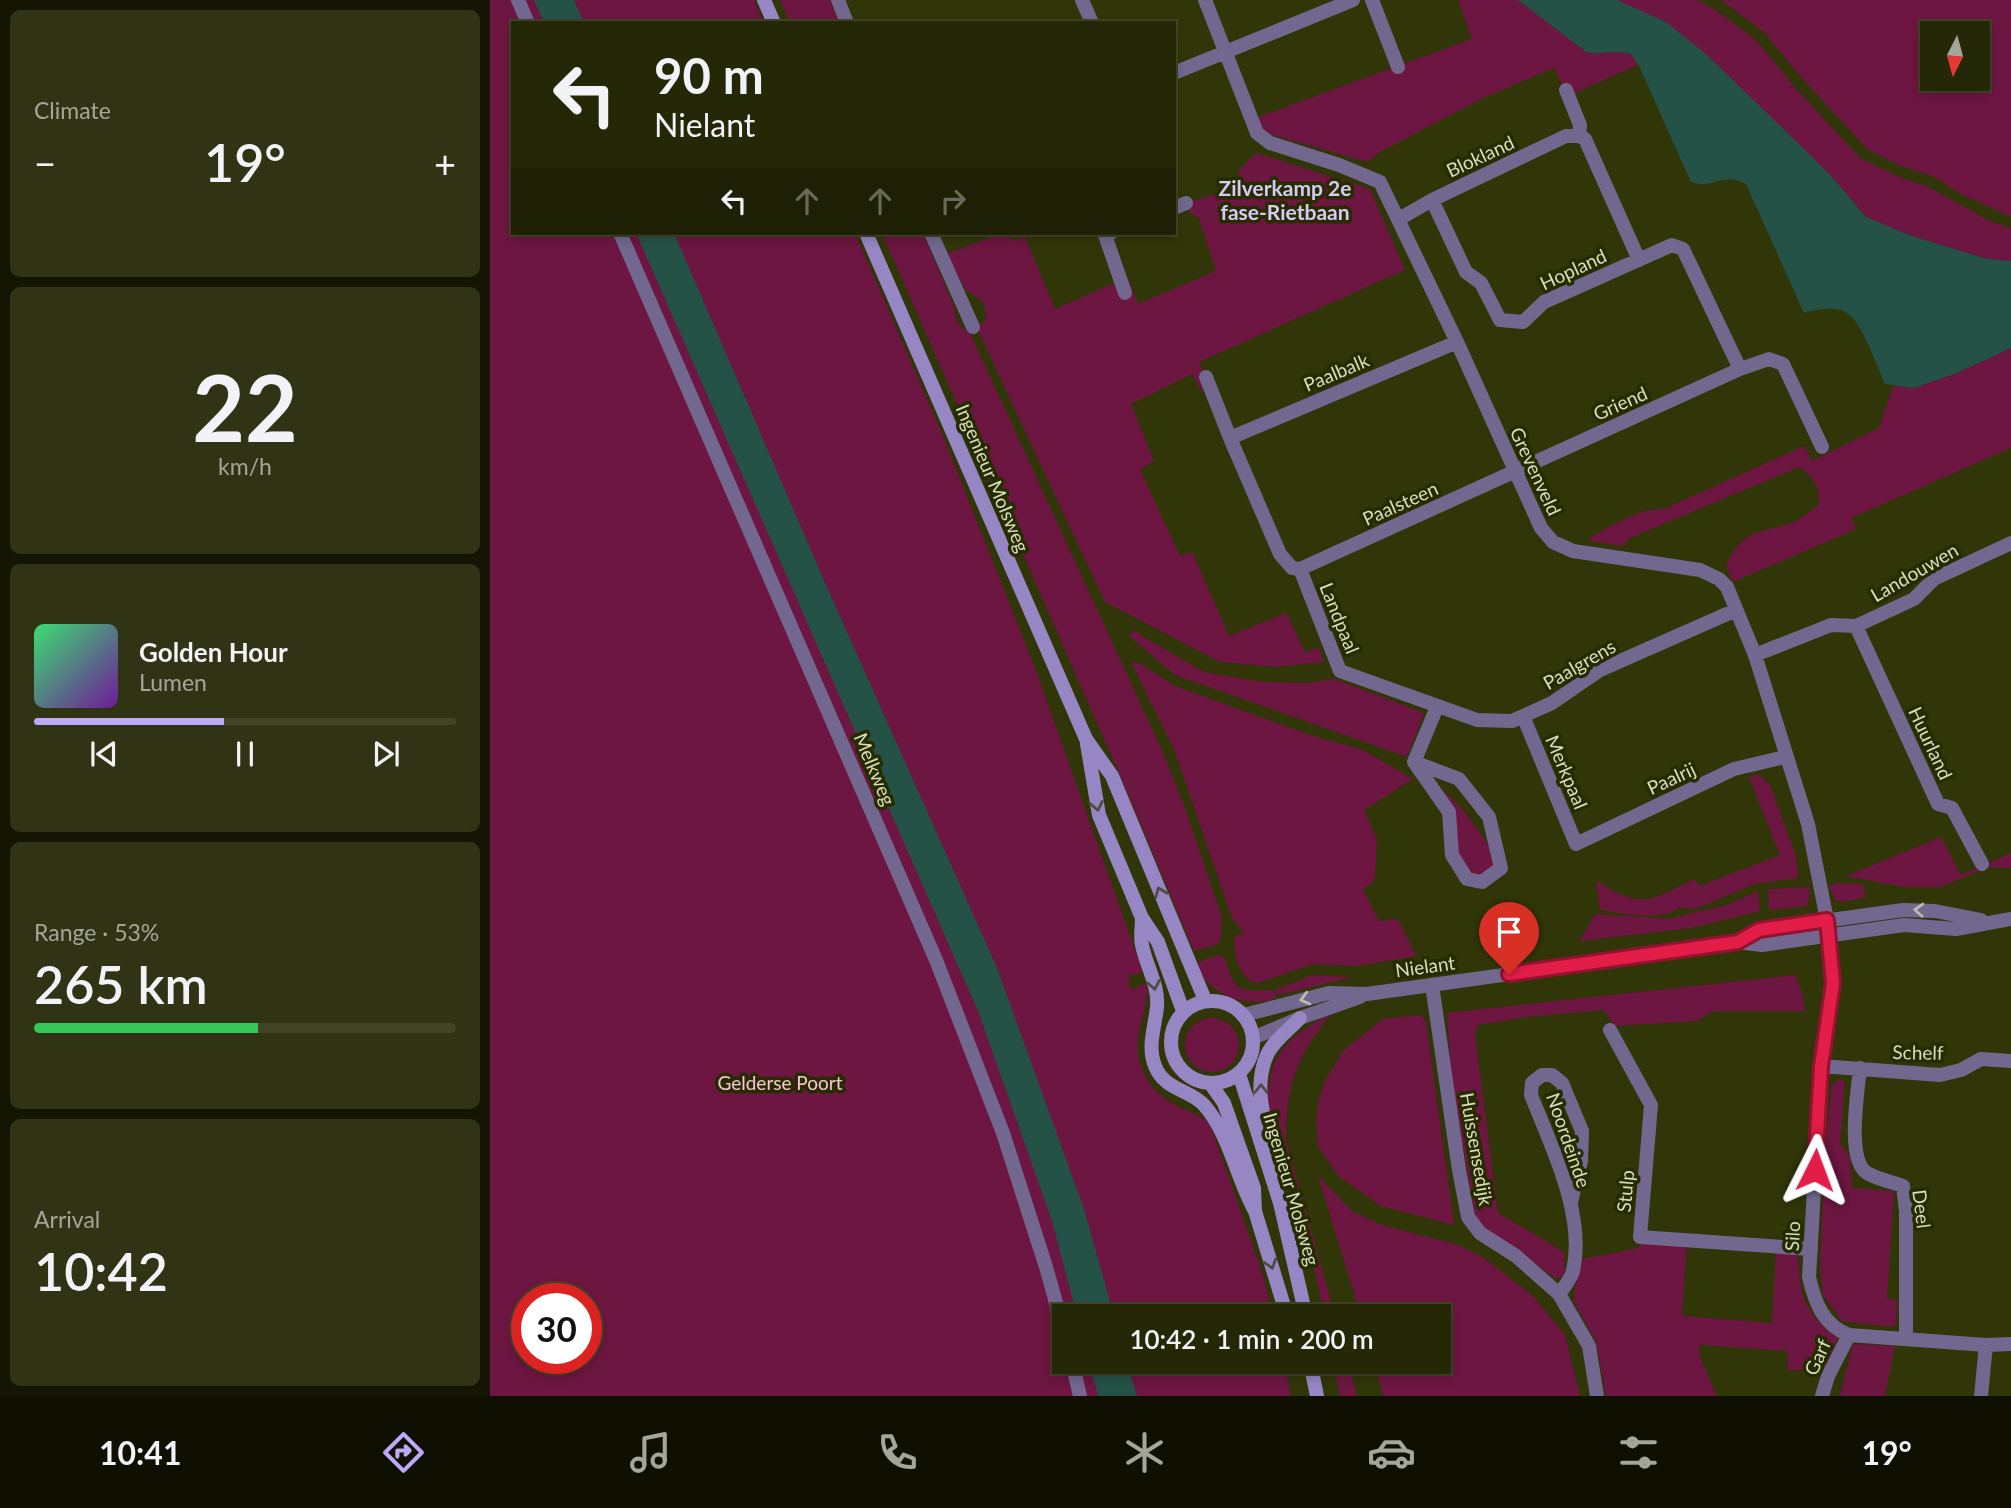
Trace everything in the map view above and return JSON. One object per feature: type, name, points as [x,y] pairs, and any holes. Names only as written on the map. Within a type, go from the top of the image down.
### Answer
[{"type":"main road","points":[[764,0],[773,21]]},
{"type":"main road","name":"Ingenieur Molsweg","points":[[867,235],[1086,739],[1112,776],[1205,1000]]},
{"type":"main road","name":"Ingenieur Molsweg","points":[[1086,739],[1099,815],[1142,918],[1158,942],[1183,1012]]},
{"type":"main road","points":[[1142,918],[1142,945],[1154,977],[1158,1006],[1151,1038],[1155,1067],[1173,1088],[1203,1102],[1220,1128],[1243,1189],[1255,1211]]},
{"type":"main road","points":[[1205,1000],[1227,1003],[1244,1015],[1254,1038],[1247,1064],[1238,1074],[1225,1081],[1197,1081],[1176,1063],[1171,1050],[1170,1036],[1175,1022],[1193,1004],[1205,1000]]},
{"type":"main road","points":[[1280,1203],[1282,1182],[1263,1117],[1259,1084],[1268,1053],[1300,1018]]},
{"type":"main road","name":"Ingenieur Molsweg","points":[[1238,1074],[1280,1203],[1303,1304]]},
{"type":"main road","name":"Ingenieur Molsweg","points":[[1210,1083],[1224,1103],[1254,1188],[1255,1211],[1283,1304]]},
{"type":"main road","points":[[1312,1374],[1317,1396]]},
{"type":"street","points":[[518,0],[527,21]]},
{"type":"street","points":[[838,0],[846,21]]},
{"type":"street","points":[[1082,0],[1091,21]]},
{"type":"street","name":"Grevenveld","points":[[1205,0],[1257,133],[1269,143],[1339,165],[1380,182],[1457,342],[1541,528],[1553,542],[1573,551],[1700,570],[1719,579],[1727,587],[1755,655],[1808,824],[1827,920]]},
{"type":"street","points":[[1176,73],[1353,0]]},
{"type":"street","points":[[1372,0],[1398,67]]},
{"type":"street","points":[[1566,90],[1580,125],[1580,136],[1585,139],[1639,260],[1672,245],[1683,249],[1740,369]]},
{"type":"street","name":"Blokland","points":[[1399,219],[1432,200],[1566,136],[1580,136]]},
{"type":"street","name":"Hopland","points":[[1432,200],[1466,272],[1481,283],[1500,320],[1523,322],[1544,302],[1639,260]]},
{"type":"street","name":"Melkweg","points":[[621,235],[936,960],[1003,1133],[1056,1304]]},
{"type":"street","points":[[931,235],[973,327]]},
{"type":"street","points":[[1105,235],[1125,293]]},
{"type":"street","name":"Paalbalk","points":[[1230,438],[1457,342]]},
{"type":"street","name":"Griend","points":[[1515,471],[1740,369],[1769,359],[1783,364],[1822,447]]},
{"type":"street","name":"Landpaal","points":[[1206,377],[1280,554],[1292,568],[1300,569],[1340,671],[1437,707]]},
{"type":"street","name":"Paalsteen","points":[[1300,569],[1515,471]]},
{"type":"street","name":"Landouwen","points":[[1755,655],[1831,625],[1856,626],[1914,599],[1934,579],[2011,543]]},
{"type":"street","name":"Paalgrens","points":[[1437,707],[1477,720],[1513,721],[1552,703],[1600,670],[1736,610]]},
{"type":"street","name":"Huurland","points":[[1856,626],[1938,804],[1952,808],[1982,864]]},
{"type":"street","points":[[1414,762],[1437,707]]},
{"type":"street","name":"Merkpaal","points":[[1523,716],[1576,844]]},
{"type":"street","name":"Paalrij","points":[[1576,844],[1734,769],[1785,757]]},
{"type":"street","points":[[1414,762],[1459,779],[1489,817],[1501,869],[1482,882],[1467,879],[1452,855],[1449,812],[1414,762]]},
{"type":"street","name":"Nielant","points":[[1738,942],[1759,930],[1903,910],[1935,911],[1986,921]]},
{"type":"street","name":"Nielant","points":[[1244,1015],[1329,993],[1367,994],[1738,942],[1762,945],[1904,925],[1956,929],[1986,921],[2011,919]]},
{"type":"street","name":"Silo","points":[[1827,920],[1833,983],[1821,1066],[1810,1278],[1814,1297],[1823,1317],[1838,1331],[1849,1335]]},
{"type":"street","name":"Huissensedijk","points":[[1432,985],[1468,1217],[1480,1233],[1516,1256],[1559,1294],[1589,1346],[1597,1396]]},
{"type":"street","name":"Nielant","points":[[1254,1038],[1367,994]]},
{"type":"street","name":"Stulp","points":[[1610,1030],[1651,1105],[1640,1237],[1811,1249]]},
{"type":"street","name":"Schelf","points":[[1821,1066],[1940,1075],[1961,1070],[1981,1059],[2011,1060]]},
{"type":"street","name":"Deel","points":[[1860,1068],[1854,1133],[1859,1162],[1866,1172],[1903,1186],[1906,1211],[1906,1339]]},
{"type":"street","name":"Noordeinde","points":[[1559,1294],[1572,1274],[1576,1248],[1571,1202],[1531,1094],[1532,1083],[1542,1075],[1552,1075],[1562,1083],[1582,1131],[1581,1161],[1571,1202]]},
{"type":"street","points":[[1849,1335],[1986,1345],[2011,1344]]},
{"type":"street","name":"Garf","points":[[1822,1396],[1828,1376],[1849,1335]]},
{"type":"street","points":[[1981,1396],[1986,1345]]},
{"type":"street","points":[[1075,1374],[1080,1396]]},
{"type":"green space","name":"Gelderse Poort","points":[[490,0],[754,0],[763,21],[511,21],[511,235],[856,235],[945,441],[1035,668],[1141,967],[1142,973],[1129,975],[1130,990],[1147,983],[1138,1044],[1142,1069],[1161,1096],[1199,1116],[1211,1127],[1262,1272],[1270,1304],[1052,1304],[1052,1374],[1286,1374],[1291,1396],[490,1396]]},
{"type":"green space","points":[[780,0],[830,0],[838,21],[789,21]]},
{"type":"green space","points":[[1458,0],[1518,0],[1586,52],[1631,54],[1638,65],[1568,96],[1554,68],[1483,98],[1380,152],[1367,162],[1263,132],[1258,117],[1472,39]]},
{"type":"green space","points":[[1617,0],[1697,0],[1717,11],[1756,40],[1860,158],[1928,187],[1992,222],[2011,228],[2011,261],[1987,259],[1909,235],[1866,217],[1832,177],[1773,121]]},
{"type":"green space","points":[[1721,0],[2011,0],[2011,217],[1959,193],[1933,176],[1901,166],[1867,149],[1764,32]]},
{"type":"green space","points":[[1256,153],[1370,189],[1405,270],[1199,362],[1210,387],[1202,392],[1192,374],[1131,404],[1154,461],[1140,470],[1180,556],[1192,552],[1229,636],[1286,613],[1305,652],[1319,648],[1324,662],[1278,667],[1220,662],[1105,602],[978,330],[986,318],[984,303],[965,289],[946,254],[998,235],[1010,235],[1012,241],[1025,237],[1055,309],[1113,284],[1129,280],[1138,304],[1216,271],[1199,218],[1190,213],[1188,202],[1237,188],[1239,170]]},
{"type":"green space","points":[[883,235],[924,235],[954,307],[957,322],[964,330],[969,331],[1164,755],[1222,918],[1218,944],[1194,951],[1126,789]]},
{"type":"green space","points":[[2011,348],[2011,448],[1851,518],[1856,529],[1733,582],[1726,565],[1741,543],[1755,533],[1796,521],[1819,505],[1815,483],[1799,467],[1630,538],[1622,546],[1587,540],[1624,519],[1664,509],[1804,446],[1812,461],[1879,428],[1893,386],[1914,388],[1957,373]]},
{"type":"green space","points":[[1132,630],[1204,672],[1262,682],[1310,683],[1334,679],[1424,713],[1407,757],[1175,675],[1129,636]]},
{"type":"green space","points":[[1131,662],[1141,664],[1175,686],[1310,735],[1363,750],[1413,779],[1364,810],[1377,840],[1375,879],[1363,890],[1379,921],[1398,919],[1416,956],[1357,966],[1313,964],[1258,983],[1246,978],[1236,957],[1234,942],[1235,936],[1244,933],[1232,918],[1174,749]]},
{"type":"green space","points":[[1758,774],[1770,785],[1796,856],[1798,878],[1754,884],[1696,909],[1680,907],[1673,912],[1653,916],[1629,915],[1600,909],[1596,881],[1624,896],[1645,899],[1666,893],[1694,879],[1700,886],[1780,855],[1749,777]]},
{"type":"green space","points":[[1446,792],[1491,848],[1497,873],[1489,880],[1461,875],[1445,802]]},
{"type":"green space","points":[[1941,837],[1961,875],[2011,853],[2011,868],[1988,867],[1941,887],[1905,887],[1846,876]]},
{"type":"green space","points":[[1863,884],[1866,897],[1843,902],[1835,900],[1829,885]]},
{"type":"green space","points":[[1809,887],[1807,906],[1769,910],[1768,889]]},
{"type":"green space","points":[[1758,891],[1760,911],[1691,928],[1580,941],[1595,914],[1667,919],[1727,905]]},
{"type":"green space","points":[[1218,955],[1224,957],[1232,978],[1240,988],[1273,990],[1277,998],[1253,1002],[1241,1000],[1229,997],[1209,984],[1196,963]]},
{"type":"green space","points":[[1312,975],[1352,977],[1278,995],[1275,990]]},
{"type":"green space","points":[[1795,975],[1805,1011],[1713,1011],[1697,1021],[1615,1026],[1604,1010],[1526,1017],[1478,1025],[1475,1034],[1498,1213],[1564,1252],[1565,1274],[1556,1279],[1506,1242],[1477,1228],[1452,1083],[1447,1013]]},
{"type":"green space","points":[[1332,1013],[1310,1043],[1296,1072],[1288,1103],[1286,1140],[1332,1304],[1322,1304],[1268,1110],[1268,1091],[1275,1062],[1291,1040]]},
{"type":"green space","points":[[1421,1015],[1426,1022],[1454,1225],[1381,1206],[1338,1176],[1318,1146],[1316,1121],[1319,1099],[1326,1079],[1344,1050],[1383,1019]]},
{"type":"green space","points":[[1212,1018],[1231,1026],[1239,1045],[1231,1064],[1212,1072],[1193,1064],[1185,1045],[1193,1026]]},
{"type":"green space","points":[[1840,1079],[1845,1081],[1840,1143],[1850,1157],[1852,1188],[1894,1191],[1887,1298],[1897,1300],[1896,1324],[1891,1327],[1842,1321],[1823,1295],[1820,1268],[1825,1150],[1832,1085]]},
{"type":"green space","points":[[1318,1176],[1352,1211],[1381,1225],[1456,1244],[1484,1258],[1533,1296],[1565,1335],[1580,1396],[1383,1396],[1377,1374],[1451,1374],[1451,1304],[1357,1304]]},
{"type":"green space","points":[[1646,1242],[1687,1245],[1682,1316],[1772,1323],[1776,1251],[1797,1254],[1801,1288],[1806,1302],[1820,1323],[1838,1337],[1826,1370],[1787,1370],[1788,1351],[1699,1345],[1703,1364],[1716,1396],[1606,1396],[1596,1341],[1574,1302],[1575,1287],[1583,1259],[1635,1249]]},
{"type":"green space","points":[[1853,1344],[1895,1346],[1885,1396],[1840,1396]]},
{"type":"green space","points":[[1335,1374],[1351,1374],[1357,1396],[1340,1396]]},
{"type":"water","points":[[534,0],[574,0],[583,21],[543,21]]},
{"type":"water","points":[[1518,0],[1617,0],[1666,22],[1707,55],[1805,150],[1866,217],[1909,235],[1987,259],[2011,261],[2011,348],[1957,373],[1914,388],[1885,384],[1854,319],[1843,311],[1832,309],[1804,313],[1746,184],[1730,179],[1706,184],[1691,182],[1640,68],[1631,54],[1586,52]]},
{"type":"water","points":[[637,235],[675,235],[822,576],[997,968],[1084,1209],[1111,1304],[1074,1304],[1052,1221],[978,1011]]},
{"type":"water","points":[[1092,1374],[1131,1374],[1137,1396],[1098,1396]]},
{"type":"district","name":"Zilverkamp 2e fase-Rietbaan","points":[[1285,199]]},
{"type":"route","points":[[1509,974],[1738,942],[1759,930],[1827,920],[1833,983],[1821,1066],[1815,1170]]}]
